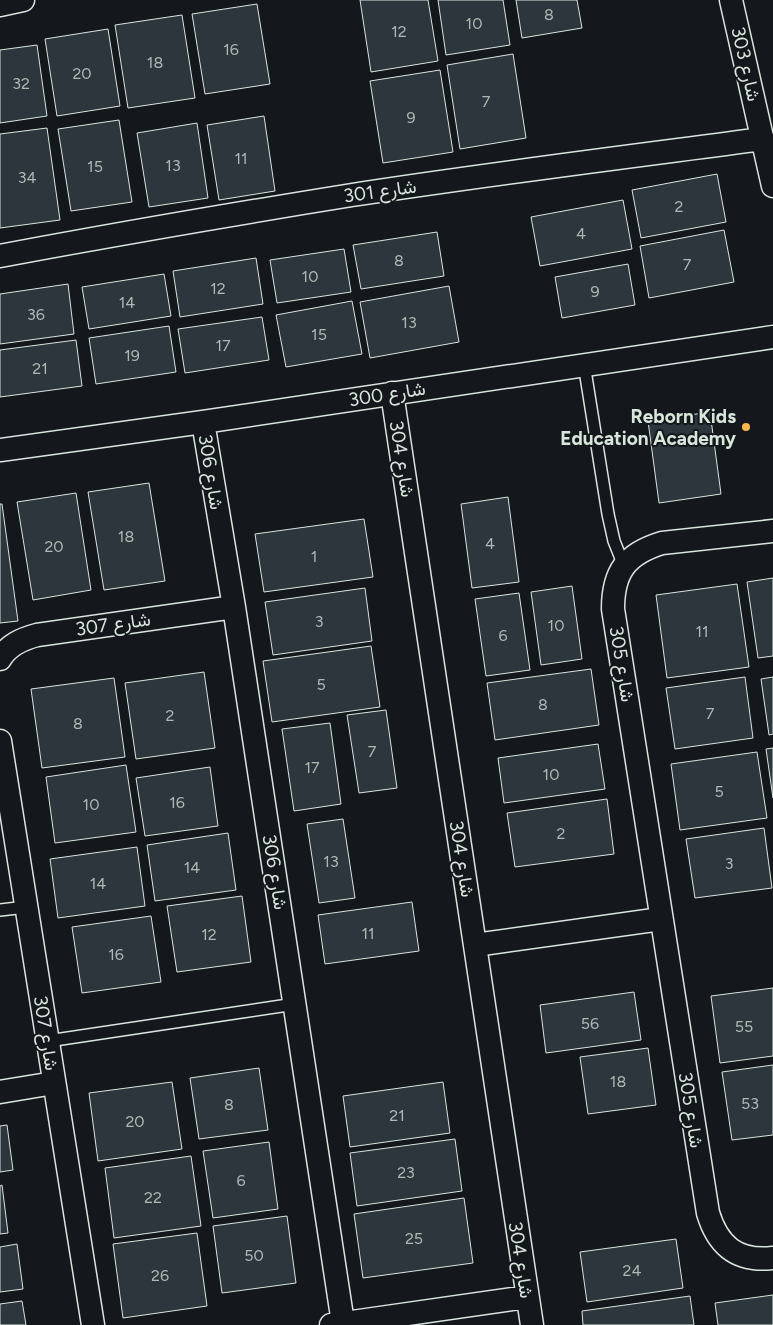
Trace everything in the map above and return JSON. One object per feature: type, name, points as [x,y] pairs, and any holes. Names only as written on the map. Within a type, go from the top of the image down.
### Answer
[{"type":"street","points":[[0,5],[23,0]]},
{"type":"street","name":"شارع 303","points":[[731,0],[773,186]]},
{"type":"street","name":"شارع 301","points":[[0,256],[205,219],[353,195],[763,139]]},
{"type":"street","name":"شارع 300","points":[[0,450],[203,422],[773,337]]},
{"type":"street","name":"شارع 304","points":[[392,393],[532,1325]]},
{"type":"street","name":"شارع 306","points":[[203,422],[234,607],[295,1004],[337,1324]]},
{"type":"street","name":"شارع 305","points":[[773,531],[662,543],[647,547],[634,555],[624,566],[613,594],[613,609],[706,1203],[712,1227],[720,1240],[732,1250],[746,1257],[761,1260],[773,1258]]},
{"type":"street","name":"شارع 307","points":[[0,659],[12,645],[24,638],[37,635],[234,607]]},
{"type":"street","name":"شارع 307","points":[[0,740],[93,1325]]},
{"type":"street","points":[[475,945],[661,919]]},
{"type":"street","points":[[0,1092],[54,1083]]},
{"type":"street","points":[[337,1324],[527,1297]]},
{"type":"lane","points":[[584,364],[608,514],[614,541],[624,566]]},
{"type":"lane","points":[[0,910],[26,907]]},
{"type":"lane","points":[[48,1041],[295,1004]]},
{"type":"building","points":[[360,0],[428,0],[438,61],[371,72]]},
{"type":"building","points":[[438,0],[503,0],[510,45],[446,55]]},
{"type":"building","points":[[516,0],[577,0],[582,28],[522,38]]},
{"type":"building","points":[[257,4],[270,84],[205,94],[192,14]]},
{"type":"building","points":[[182,15],[195,98],[128,108],[115,25]]},
{"type":"building","points":[[108,29],[120,106],[57,116],[45,39]]},
{"type":"building","points":[[37,45],[47,116],[0,123],[0,50]]},
{"type":"building","points":[[513,54],[526,138],[460,149],[447,65]]},
{"type":"building","points":[[440,70],[453,152],[383,163],[370,81]]},
{"type":"building","points":[[264,116],[275,191],[219,200],[207,125]]},
{"type":"building","points":[[119,120],[132,202],[71,211],[58,129]]},
{"type":"building","points":[[197,123],[208,198],[149,207],[137,133]]},
{"type":"building","points":[[47,128],[60,220],[0,228],[0,134]]},
{"type":"building","points":[[717,174],[726,222],[641,238],[632,190]]},
{"type":"building","points":[[623,200],[632,249],[540,266],[531,217]]},
{"type":"building","points":[[724,230],[734,282],[649,298],[640,246]]},
{"type":"building","points":[[437,232],[444,276],[361,289],[353,245]]},
{"type":"building","points":[[344,249],[351,292],[277,303],[270,260]]},
{"type":"building","points":[[256,258],[263,304],[180,317],[173,271]]},
{"type":"building","points":[[628,264],[635,305],[562,318],[555,277]]},
{"type":"building","points":[[164,274],[171,316],[89,329],[82,287]]},
{"type":"building","points":[[68,284],[74,334],[0,344],[0,294]]},
{"type":"building","points":[[449,286],[459,342],[370,358],[360,302]]},
{"type":"building","points":[[352,301],[362,354],[286,367],[276,315]]},
{"type":"building","points":[[262,317],[269,360],[185,373],[178,329]]},
{"type":"building","points":[[169,326],[176,372],[96,384],[89,338]]},
{"type":"building","points":[[76,340],[82,386],[0,397],[0,350]]},
{"type":"building","points":[[710,412],[721,494],[659,503],[648,421]]},
{"type":"building","points":[[149,483],[165,581],[104,590],[88,492]]},
{"type":"building","points":[[76,493],[91,590],[33,600],[17,502]]},
{"type":"building","points":[[508,497],[519,582],[472,588],[461,504]]},
{"type":"building","points":[[0,504],[2,504],[18,621],[0,623]]},
{"type":"building","points":[[364,519],[373,577],[264,592],[255,534]]},
{"type":"building","points":[[773,578],[773,656],[758,658],[747,582]]},
{"type":"building","points":[[737,584],[749,667],[667,678],[656,595]]},
{"type":"building","points":[[572,586],[582,659],[541,665],[531,592]]},
{"type":"building","points":[[365,588],[372,641],[273,655],[265,602]]},
{"type":"building","points":[[519,593],[530,670],[486,676],[475,599]]},
{"type":"building","points":[[371,646],[380,707],[272,722],[263,661]]},
{"type":"building","points":[[591,669],[599,725],[495,740],[487,683]]},
{"type":"building","points":[[204,672],[215,748],[136,759],[125,683]]},
{"type":"building","points":[[745,677],[753,738],[675,749],[666,688]]},
{"type":"building","points":[[773,677],[773,734],[769,735],[761,679]]},
{"type":"building","points":[[114,678],[125,757],[42,768],[31,689]]},
{"type":"building","points":[[386,710],[397,788],[359,793],[347,715]]},
{"type":"building","points":[[330,723],[341,804],[294,811],[282,729]]},
{"type":"building","points":[[598,744],[605,789],[504,803],[498,758]]},
{"type":"building","points":[[773,748],[773,798],[766,749]]},
{"type":"building","points":[[757,752],[767,818],[680,830],[671,764]]},
{"type":"building","points":[[126,765],[136,832],[55,843],[46,777]]},
{"type":"building","points":[[210,767],[218,826],[145,836],[136,778]]},
{"type":"building","points":[[607,799],[614,854],[515,867],[507,813]]},
{"type":"building","points":[[343,819],[355,898],[319,903],[307,824]]},
{"type":"building","points":[[764,828],[772,888],[695,898],[686,839]]},
{"type":"building","points":[[228,833],[236,890],[155,901],[147,845]]},
{"type":"building","points":[[137,847],[145,906],[58,918],[50,859]]},
{"type":"building","points":[[242,896],[251,962],[177,972],[167,906]]},
{"type":"building","points":[[412,902],[419,951],[325,964],[318,915]]},
{"type":"building","points":[[151,916],[161,982],[82,993],[72,927]]},
{"type":"building","points":[[773,988],[773,1056],[720,1063],[711,996]]},
{"type":"building","points":[[634,992],[641,1040],[546,1053],[540,1005]]},
{"type":"building","points":[[648,1048],[656,1105],[588,1114],[580,1057]]},
{"type":"building","points":[[773,1065],[773,1135],[732,1140],[722,1072]]},
{"type":"building","points":[[259,1068],[268,1130],[199,1139],[190,1078]]},
{"type":"building","points":[[172,1082],[182,1149],[98,1161],[89,1093]]},
{"type":"building","points":[[443,1082],[450,1133],[350,1147],[343,1096]]},
{"type":"building","points":[[7,1125],[13,1170],[0,1172],[0,1126]]},
{"type":"building","points":[[455,1139],[462,1191],[357,1206],[350,1153]]},
{"type":"building","points":[[269,1142],[278,1209],[213,1218],[203,1151]]},
{"type":"building","points":[[191,1156],[201,1226],[114,1238],[105,1168]]},
{"type":"building","points":[[2,1185],[8,1233],[0,1234],[0,1186]]},
{"type":"building","points":[[464,1198],[473,1263],[363,1278],[354,1214]]},
{"type":"building","points":[[287,1216],[296,1283],[222,1293],[213,1226]]},
{"type":"building","points":[[197,1233],[207,1306],[123,1318],[113,1244]]},
{"type":"building","points":[[676,1239],[683,1288],[587,1302],[580,1252]]},
{"type":"building","points":[[17,1244],[23,1289],[0,1292],[0,1247]]},
{"type":"building","points":[[773,1295],[773,1325],[718,1325],[715,1303]]},
{"type":"building","points":[[690,1296],[694,1325],[583,1325],[582,1311]]},
{"type":"building","points":[[22,1301],[26,1325],[0,1325],[0,1304]]},
{"type":"place","name":"Reborn Kids Education Academy","points":[[746,427]]}]
